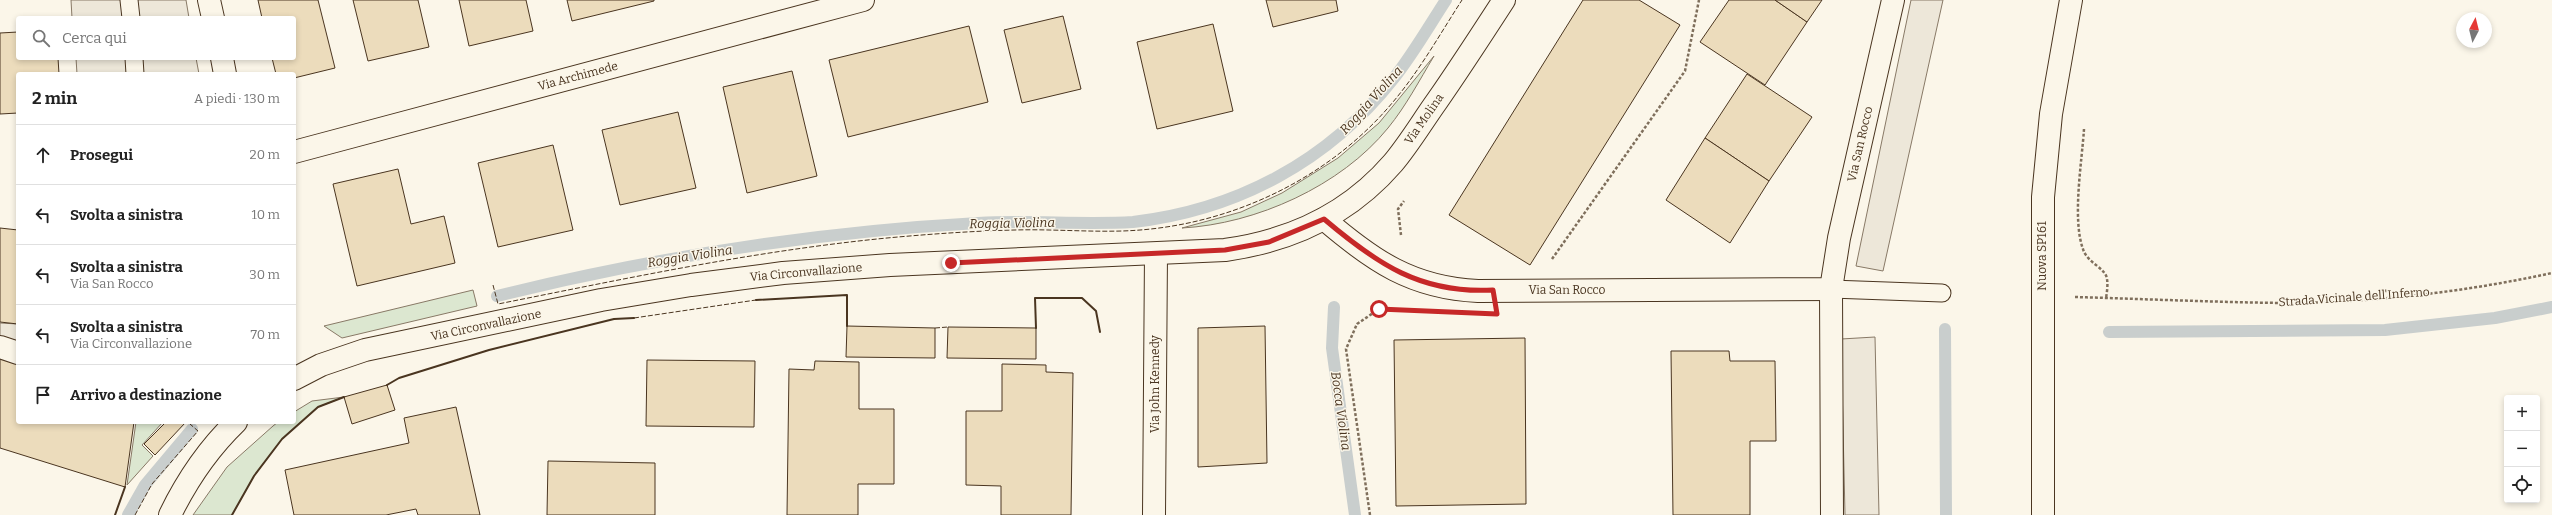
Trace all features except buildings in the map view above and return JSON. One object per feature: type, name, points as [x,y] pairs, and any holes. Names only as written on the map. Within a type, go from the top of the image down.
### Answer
[{"type":"street","points":[[209,0],[213,16]]},
{"type":"street","name":"Via Archimede","points":[[296,151],[863,0]]},
{"type":"street","name":"Via Molina","points":[[1324,219],[1362,194],[1393,162],[1504,0]]},
{"type":"street","name":"Via San Rocco","points":[[1832,515],[1831,289],[1839,238],[1893,0]]},
{"type":"street","name":"Nuova SP161","points":[[2043,515],[2043,197],[2051,114],[2071,0]]},
{"type":"street","points":[[222,60],[225,72]]},
{"type":"street","name":"Via Circonvallazione","points":[[296,378],[321,365],[365,350],[601,300],[691,285],[783,273],[859,267],[1225,250],[1254,246],[1298,232],[1324,219]]},
{"type":"street","name":"Via San Rocco","points":[[1324,219],[1357,247],[1381,264],[1420,282],[1463,290],[1831,289]]},
{"type":"street","name":"Via John Kennedy","points":[[1154,515],[1156,254]]},
{"type":"street","points":[[0,348],[16,353]]},
{"type":"street","points":[[170,515],[194,472],[230,424]]},
{"type":"lane","points":[[129,0],[131,16]]},
{"type":"lane","points":[[134,60],[135,72]]},
{"type":"lane","points":[[1831,289],[1942,293]]},
{"type":"path","points":[[1530,290],[1685,71],[1699,0]]},
{"type":"path","name":"Strada Vicinale dell'Inferno","points":[[2084,124],[2080,178],[2079,230],[2082,249],[2089,261],[2102,270],[2107,278],[2106,298],[2282,303],[2334,301],[2389,297],[2501,284],[2552,273]]},
{"type":"path","points":[[1404,239],[1399,234],[1398,209],[1407,196]]},
{"type":"path","points":[[1370,515],[1346,349],[1357,324],[1379,309],[1410,310]]},
{"type":"green space","points":[[1434,56],[1395,120],[1369,149],[1346,168],[1322,184],[1267,210],[1239,219],[1210,225],[1182,228],[1241,212],[1282,193],[1338,158],[1379,123]]},
{"type":"green space","points":[[473,290],[477,306],[342,338],[324,326]]},
{"type":"green space","points":[[344,397],[318,407],[282,439],[254,476],[232,515],[193,515],[227,467],[276,424],[296,424],[296,411],[312,401]]},
{"type":"green space","points":[[136,424],[161,424],[142,445],[153,456],[127,485]]},
{"type":"shaded area","points":[[71,0],[186,0],[189,16],[72,16]]},
{"type":"shaded area","points":[[1911,0],[1943,0],[1883,271],[1856,266]]},
{"type":"shaded area","points":[[76,60],[196,60],[199,72],[77,72]]},
{"type":"shaded area","points":[[0,323],[16,324],[16,352],[0,347]]},
{"type":"shaded area","points":[[1875,337],[1879,515],[1845,515],[1841,339]]},
{"type":"waterway","name":"Roggia Violina","points":[[497,296],[616,269],[736,248],[796,240],[917,227],[978,223],[1133,222],[1171,216],[1209,206],[1244,193],[1278,177],[1310,157],[1340,134],[1368,108],[1394,78],[1446,0]]},
{"type":"waterway","name":"Bocca Violina","points":[[1334,307],[1332,348],[1355,515]]},
{"type":"waterway","points":[[2109,332],[2385,330],[2495,318],[2552,307]]},
{"type":"waterway","points":[[1945,329],[1946,515]]},
{"type":"waterway","name":"Roggia Violina","points":[[128,515],[145,485],[192,429]]},
{"type":"fence","points":[[493,285],[498,304],[692,266],[789,250],[837,244],[983,231],[1122,231],[1161,228],[1199,221],[1236,210],[1271,195],[1305,177],[1337,155],[1367,130],[1403,90],[1421,65],[1462,0]]},
{"type":"fence","points":[[634,318],[756,300]]},
{"type":"fence","points":[[935,328],[948,327]]},
{"type":"fence","points":[[135,515],[152,484],[198,431],[190,424]]},
{"type":"wall","points":[[756,300],[847,295],[847,326]]},
{"type":"wall","points":[[1036,328],[1035,298],[1082,298],[1096,311],[1100,332]]},
{"type":"wall","points":[[387,385],[399,378],[489,350],[614,319],[634,318]]},
{"type":"wall","points":[[232,515],[254,476],[282,439],[318,407],[344,397]]},
{"type":"wall","points":[[115,515],[125,487]]},
{"type":"route","points":[[951,263],[982,263],[1225,250],[1254,246],[1283,238],[1324,219],[1368,256],[1407,277],[1420,282],[1449,288],[1478,291],[1493,290],[1497,314],[1379,309]]}]
